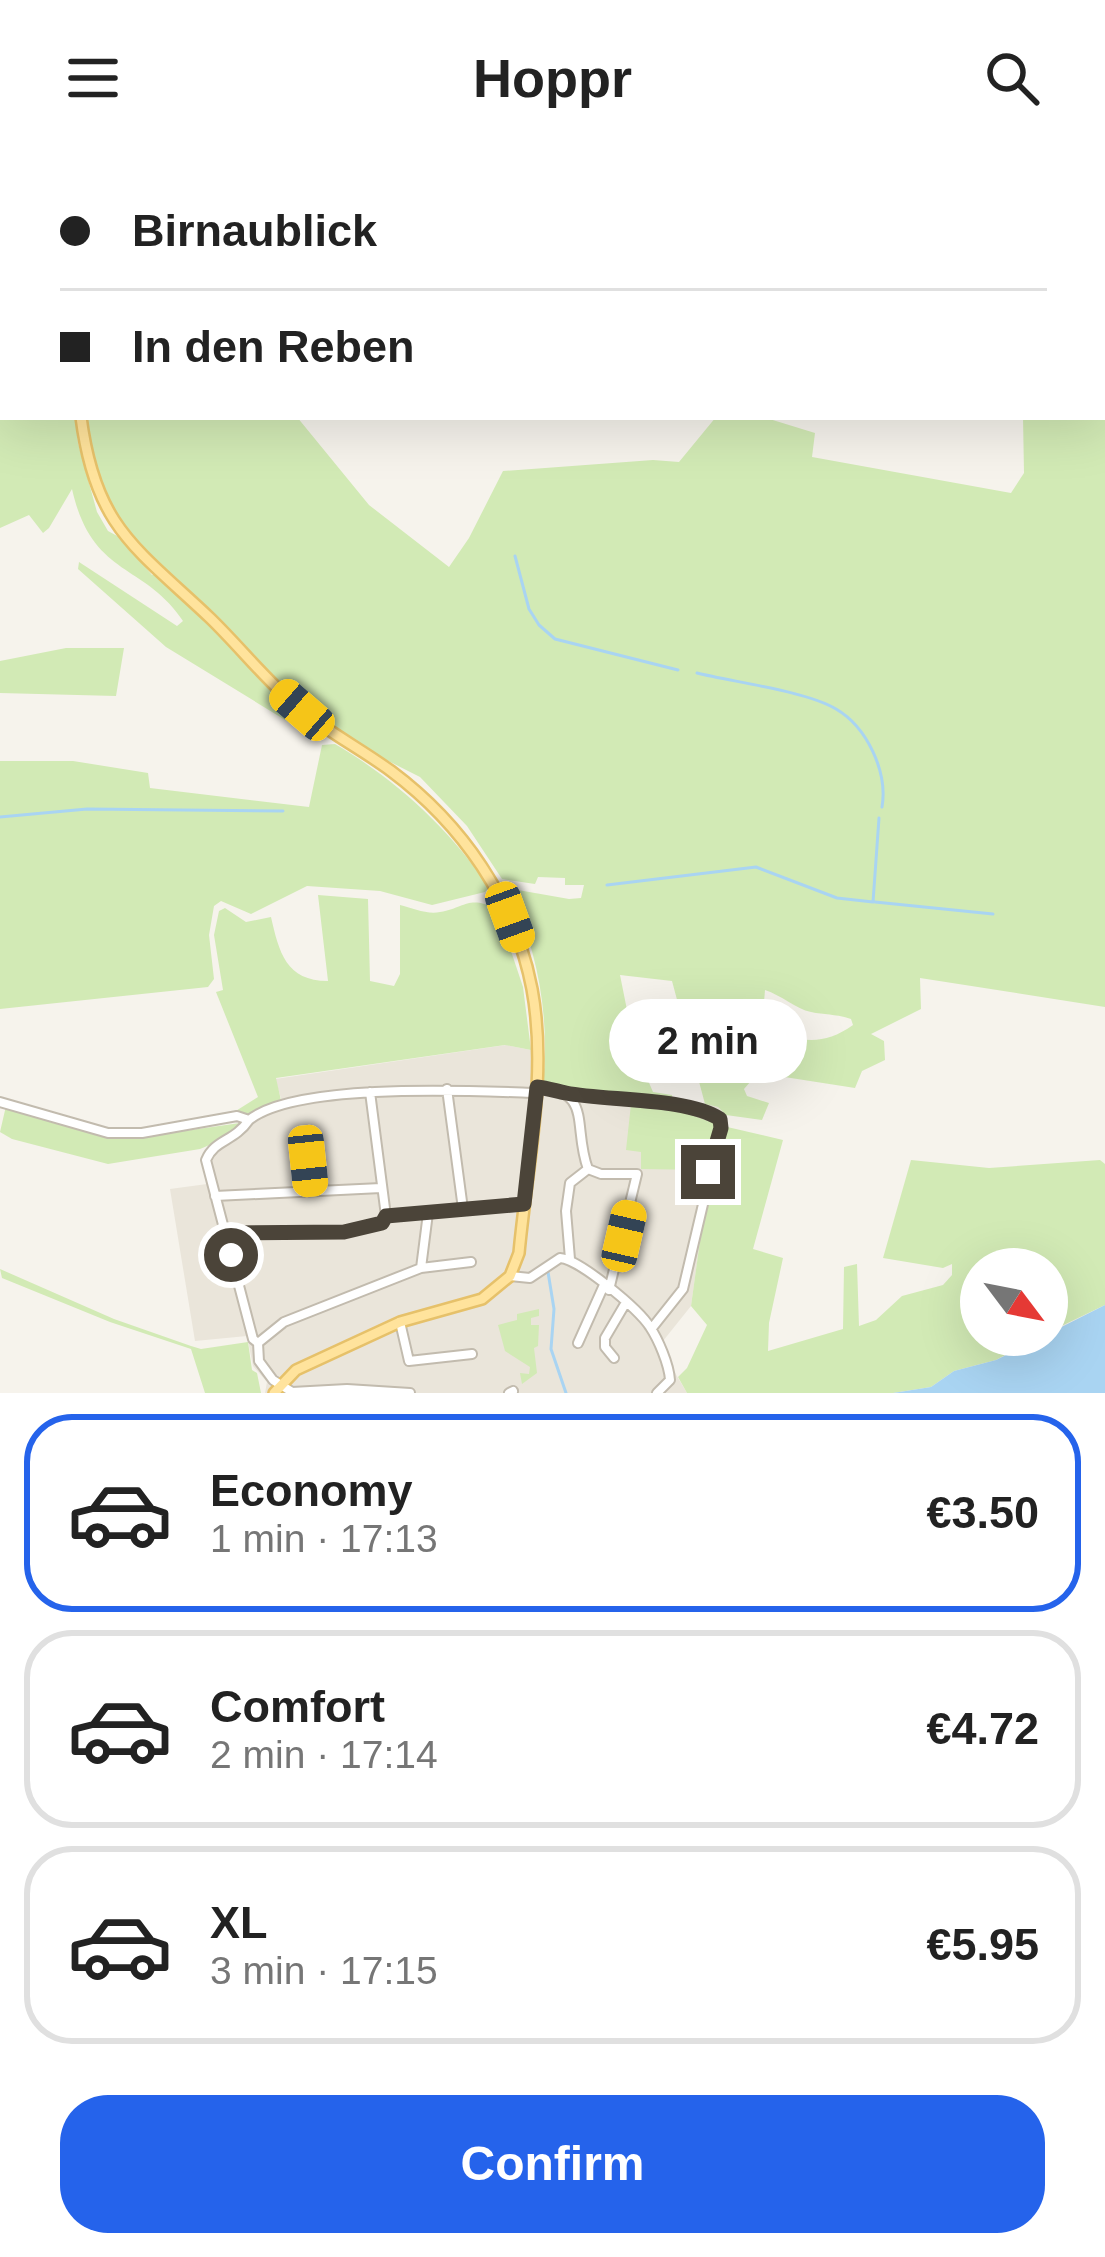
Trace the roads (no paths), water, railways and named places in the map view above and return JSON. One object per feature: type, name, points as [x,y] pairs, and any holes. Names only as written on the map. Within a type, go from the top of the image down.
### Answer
[{"type":"main road","points":[[81,420],[100,494],[133,547],[211,619],[267,681],[392,773],[458,833],[496,888],[522,951],[537,1021],[537,1086],[519,1253],[510,1276],[482,1299],[400,1322],[296,1370],[276,1389]]},
{"type":"street","points":[[410,1393],[292,1392],[276,1389],[262,1366],[206,1160],[211,1148],[239,1135],[260,1111],[370,1093],[537,1086],[684,1106],[720,1119],[683,1289],[652,1328]]},
{"type":"street","points":[[447,1089],[463,1210]]},
{"type":"street","points":[[226,1233],[344,1232],[382,1223],[386,1216],[370,1093]]},
{"type":"street","points":[[570,1094],[576,1102],[579,1145],[588,1169],[601,1174],[638,1174],[607,1288],[578,1343]]},
{"type":"street","points":[[0,1102],[108,1133],[142,1133],[237,1116],[248,1120]]},
{"type":"street","points":[[308,1161],[311,1190]]},
{"type":"street","points":[[588,1169],[569,1183],[570,1258],[652,1328],[670,1372],[670,1380],[657,1393]]},
{"type":"street","points":[[215,1196],[381,1188]]},
{"type":"street","points":[[386,1216],[524,1204]]},
{"type":"street","points":[[422,1268],[428,1213]]},
{"type":"street","points":[[510,1276],[530,1278],[551,1262],[570,1258]]},
{"type":"street","points":[[258,1343],[284,1322],[422,1268],[471,1262]]},
{"type":"street","points":[[614,1358],[605,1347],[605,1338],[625,1304]]},
{"type":"street","points":[[400,1322],[409,1361],[472,1354]]},
{"type":"water","points":[[1105,1305],[1105,1393],[893,1393],[931,1387],[954,1371],[1004,1356],[1068,1356],[1068,1324]]},
{"type":"waterway","points":[[515,556],[529,609],[555,639],[678,670]]},
{"type":"waterway","points":[[697,673],[807,697],[836,709],[857,727],[873,752],[882,779],[882,807]]},
{"type":"waterway","points":[[0,817],[87,809],[283,811]]},
{"type":"waterway","points":[[607,885],[756,867],[837,898],[873,902],[879,818]]},
{"type":"waterway","points":[[875,902],[993,914]]},
{"type":"waterway","points":[[548,1272],[554,1309],[551,1349],[566,1393]]}]
